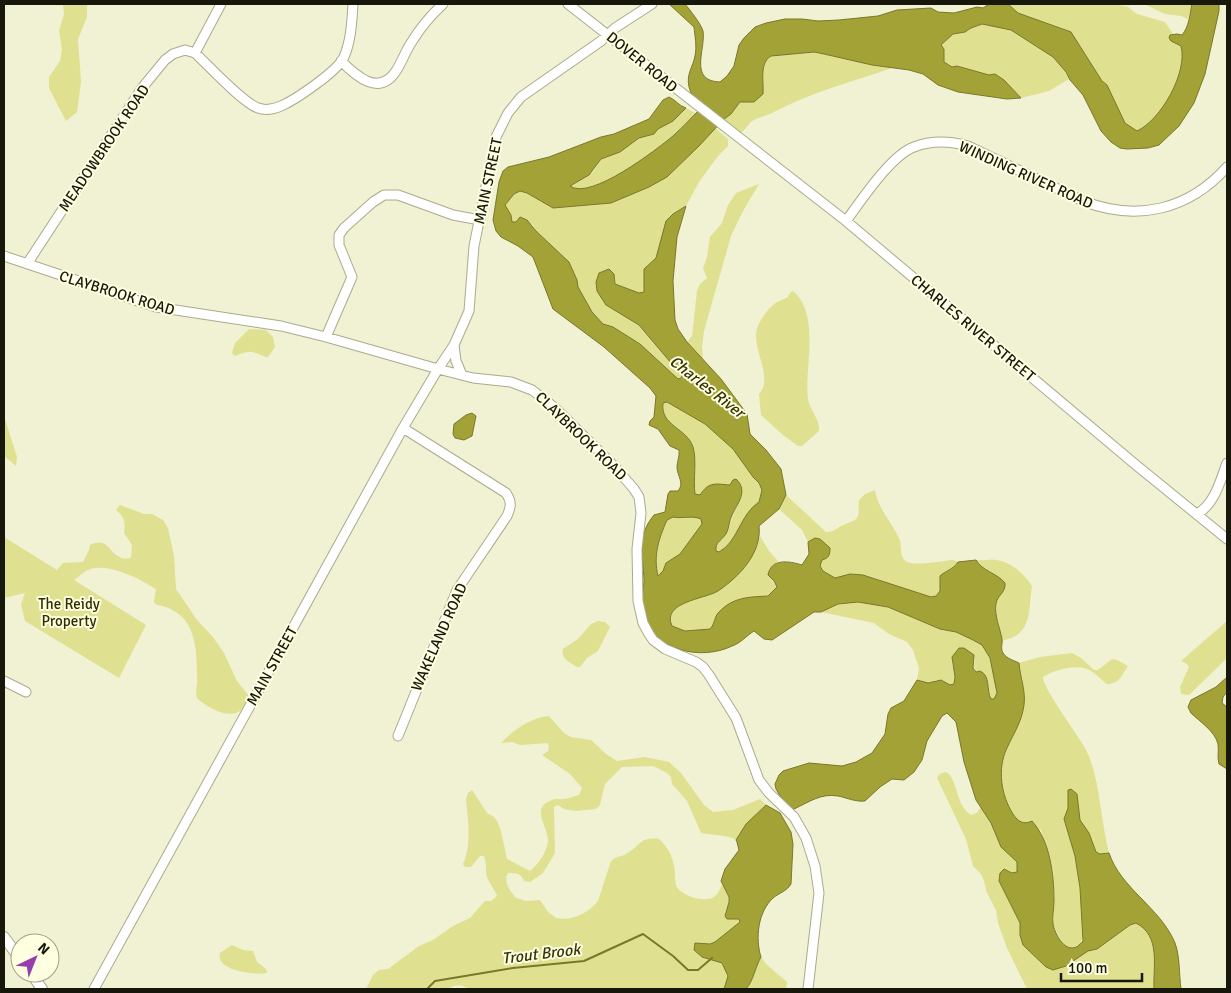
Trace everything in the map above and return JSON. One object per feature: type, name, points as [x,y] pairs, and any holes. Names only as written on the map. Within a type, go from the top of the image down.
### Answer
[{"type":"street","points":[[221,4],[195,52],[251,104],[263,109],[275,108],[292,100],[332,71],[341,61],[348,42],[353,4]]},
{"type":"street","points":[[341,61],[365,81],[374,83],[385,81],[396,72],[410,44],[423,24],[443,4]]},
{"type":"street","name":"DOVER ROAD","points":[[568,4],[715,120]]},
{"type":"street","name":"MAIN STREET","points":[[94,989],[403,428],[454,345],[469,311],[474,246],[496,137],[508,113],[521,98],[601,41],[615,28],[652,4]]},
{"type":"street","name":"MEADOWBROOK ROAD","points":[[27,264],[142,88],[164,60],[173,54],[185,50],[195,52]]},
{"type":"street","name":"CHARLES RIVER STREET","points":[[715,120],[846,221],[1227,539]]},
{"type":"street","name":"WINDING RIVER ROAD","points":[[846,221],[874,184],[900,155],[914,147],[938,141],[954,142],[968,146],[1083,201],[1116,211],[1135,212],[1174,204],[1193,196],[1206,187],[1227,167]]},
{"type":"street","points":[[326,337],[352,277],[339,245],[339,235],[344,228],[378,198],[387,194],[398,195],[453,214],[480,220]]},
{"type":"street","name":"CLAYBROOK ROAD","points":[[4,256],[156,307],[281,326],[462,375],[511,382],[532,390],[571,424],[616,467],[634,489],[638,497],[641,514],[637,550],[638,601],[643,623],[649,634],[658,644],[690,658],[706,671],[736,718],[759,780],[788,810],[806,838],[815,866],[819,893],[808,989]]},
{"type":"street","points":[[454,345],[456,361],[462,375]]},
{"type":"street","name":"WAKELAND ROAD","points":[[398,736],[458,590],[511,507],[510,499],[506,493],[403,428]]},
{"type":"street","points":[[1197,514],[1203,511],[1213,500],[1227,463]]},
{"type":"street","points":[[4,681],[26,692]]},
{"type":"green space","points":[[63,4],[87,4],[87,17],[78,39],[81,82],[77,112],[66,121],[49,88],[49,77],[60,61],[62,49],[59,31],[64,14]]},
{"type":"green space","points":[[1008,4],[1115,4],[1128,7],[1137,14],[1165,22],[1173,34],[1170,35],[1175,43],[1181,45],[1182,56],[1177,81],[1164,106],[1147,125],[1138,131],[1132,128],[1122,118],[1107,85],[1102,81],[1071,32],[1018,13]]},
{"type":"green space","points":[[1144,4],[1192,4],[1192,6],[1188,19],[1165,14]]},
{"type":"green space","points":[[982,24],[1006,28],[1026,37],[1052,57],[1069,79],[1049,91],[1021,98],[1004,80],[957,66],[952,67],[944,62],[944,50],[941,45],[953,34],[968,31]]},
{"type":"green space","points":[[814,52],[892,68],[788,105],[752,121],[739,134],[723,120],[741,102],[747,102],[763,94],[763,68],[767,59],[771,56]]},
{"type":"green space","points":[[686,108],[695,113],[674,136],[639,162],[623,172],[592,186],[579,189],[569,186],[593,172],[601,159],[620,152],[640,138],[654,134],[658,129],[673,121]]},
{"type":"green space","points":[[715,128],[728,139],[728,146],[718,156],[699,182],[686,206],[673,214],[656,258],[644,269],[644,292],[639,293],[615,284],[615,278],[609,269],[624,315],[639,325],[682,376],[681,379],[678,379],[640,344],[613,327],[603,324],[592,312],[578,287],[569,262],[536,231],[533,225],[512,222],[511,215],[505,205],[514,194],[520,191],[553,208],[611,203],[667,177]]},
{"type":"green space","points":[[759,184],[731,236],[704,331],[703,359],[687,342],[692,336],[697,291],[700,284],[707,278],[703,268],[710,237],[722,223],[728,205],[736,193]]},
{"type":"green space","points":[[793,291],[802,301],[807,314],[809,327],[808,399],[819,427],[819,431],[802,446],[798,446],[783,435],[761,415],[759,394],[763,387],[764,379],[757,343],[756,334],[758,326],[771,307],[788,297]]},
{"type":"green space","points":[[249,329],[266,330],[273,337],[275,347],[268,357],[252,352],[235,356],[232,353],[235,343]]},
{"type":"green space","points":[[667,402],[705,424],[733,449],[753,477],[760,483],[762,490],[759,502],[747,513],[731,542],[719,552],[716,551],[717,545],[728,531],[737,507],[731,485],[713,484],[707,487],[700,495],[695,494],[693,447],[690,441],[666,417],[663,411],[663,403]]},
{"type":"green space","points":[[4,416],[17,457],[16,466],[4,456]]},
{"type":"green space","points":[[875,490],[882,509],[899,538],[904,560],[917,564],[953,560],[958,562],[941,576],[940,591],[935,596],[914,594],[862,575],[855,574],[835,578],[823,571],[820,566],[822,560],[815,538],[808,542],[802,530],[779,509],[786,495],[826,532],[855,520],[858,515],[859,500],[865,494]]},
{"type":"green space","name":"The Reidy Property","points":[[120,505],[144,514],[152,514],[163,520],[168,528],[174,556],[176,589],[197,620],[213,637],[224,653],[237,681],[249,696],[246,705],[240,711],[234,714],[226,714],[211,708],[197,698],[196,650],[187,623],[182,616],[172,610],[155,604],[156,589],[142,581],[106,568],[90,569],[74,580],[146,625],[119,678],[25,621],[21,604],[25,593],[4,598],[4,537],[57,570],[63,563],[83,562],[90,545],[97,543],[103,543],[118,557],[131,558],[132,545],[124,533],[123,517],[116,510]]},
{"type":"green space","points":[[673,517],[698,518],[702,519],[702,524],[680,554],[666,563],[663,571],[657,576],[657,554],[660,541],[667,520]]},
{"type":"green space","points":[[760,536],[778,561],[770,568],[768,575],[777,588],[767,596],[715,618],[714,625],[710,629],[685,631],[672,626],[669,617],[672,611],[678,606],[696,598],[719,580],[757,547]]},
{"type":"green space","points":[[976,560],[994,560],[1007,563],[1021,573],[1032,586],[1025,627],[1013,637],[1002,639],[996,614],[997,600],[987,570],[978,564]]},
{"type":"green space","points":[[858,602],[888,607],[940,629],[956,632],[982,645],[990,659],[996,684],[997,693],[994,699],[991,699],[989,695],[987,678],[975,669],[975,659],[952,663],[955,677],[954,684],[950,685],[936,680],[928,683],[917,680],[919,668],[913,650],[907,642],[889,634],[874,623],[821,612],[838,604]]},
{"type":"green space","points":[[598,621],[605,622],[610,627],[598,651],[587,658],[580,667],[577,667],[563,656],[563,649],[578,639],[591,624]]},
{"type":"green space","points":[[1227,621],[1227,658],[1189,695],[1181,694],[1180,687],[1189,667],[1181,661]]},
{"type":"green space","points":[[1072,653],[1081,658],[1094,670],[1098,670],[1112,659],[1128,666],[1120,678],[1111,684],[1107,684],[1087,669],[1077,667],[1053,672],[1043,677],[1049,692],[1088,754],[1098,789],[1109,853],[1100,854],[1096,852],[1080,820],[1077,801],[1068,790],[1068,808],[1064,819],[1075,856],[1080,888],[1083,936],[1080,944],[1071,948],[1063,945],[1053,924],[1053,871],[1041,830],[1020,821],[1008,807],[1003,787],[1002,767],[1007,749],[1016,730],[1022,703],[1023,687],[1019,663],[1040,657]]},
{"type":"green space","points":[[549,716],[564,733],[571,737],[591,740],[617,761],[645,757],[669,762],[681,773],[704,805],[713,812],[733,810],[760,799],[766,805],[746,824],[736,840],[724,836],[701,833],[687,801],[672,784],[671,777],[667,773],[653,766],[622,767],[605,784],[600,805],[596,809],[575,811],[564,809],[558,805],[554,807],[555,853],[543,873],[530,882],[524,881],[516,873],[508,873],[506,880],[516,898],[526,901],[540,900],[548,912],[556,918],[562,919],[579,916],[598,901],[611,861],[626,854],[648,839],[659,839],[666,846],[672,858],[678,889],[687,895],[699,899],[710,899],[718,893],[722,885],[727,892],[728,898],[725,913],[730,919],[739,919],[741,922],[715,942],[694,950],[702,957],[722,963],[728,976],[724,989],[468,989],[458,985],[449,989],[366,989],[373,975],[379,970],[388,969],[419,946],[470,918],[485,901],[491,901],[497,896],[487,877],[484,856],[480,856],[471,867],[465,867],[463,864],[468,848],[466,799],[468,793],[472,790],[487,813],[497,821],[507,859],[530,871],[542,858],[548,836],[542,819],[542,808],[553,799],[567,799],[579,795],[582,788],[570,774],[542,755],[548,751],[549,746],[547,743],[520,745],[512,742],[501,743],[523,725]]},
{"type":"green space","points":[[945,772],[948,773],[954,783],[966,811],[971,815],[977,813],[980,808],[985,811],[1001,847],[1017,862],[1017,872],[1012,873],[1008,870],[999,881],[1020,923],[1020,935],[1023,945],[1046,967],[1076,960],[1088,951],[1097,949],[1130,925],[1136,923],[1144,929],[1152,944],[1154,952],[1154,989],[1027,989],[1007,948],[998,923],[996,910],[987,893],[984,881],[981,874],[973,866],[966,839],[937,778]]},
{"type":"green space","points":[[232,945],[243,950],[253,951],[257,962],[266,969],[267,973],[246,972],[230,968],[224,964],[220,959],[220,953]]},
{"type":"green space","points":[[761,957],[766,964],[787,982],[786,989],[746,989],[751,982]]},
{"type":"water","name":"Charles River","points":[[669,4],[685,4],[698,21],[703,31],[701,70],[704,76],[710,80],[720,82],[734,66],[739,45],[744,38],[755,27],[766,23],[785,19],[839,20],[878,16],[897,10],[931,8],[938,12],[954,13],[977,7],[983,8],[989,4],[1008,4],[1018,13],[1071,32],[1102,81],[1107,85],[1125,123],[1137,131],[1155,117],[1171,94],[1176,81],[1182,57],[1181,46],[1171,41],[1170,35],[1182,35],[1189,20],[1192,4],[1219,4],[1205,74],[1194,103],[1179,126],[1159,145],[1148,148],[1127,149],[1120,148],[1111,142],[1101,131],[1083,95],[1053,57],[1011,30],[982,24],[965,32],[953,34],[941,45],[944,49],[944,62],[952,67],[957,66],[989,75],[995,74],[1004,80],[1021,98],[1007,99],[958,92],[938,85],[923,74],[909,70],[872,65],[814,52],[771,56],[767,59],[763,68],[763,94],[754,102],[740,102],[731,114],[667,177],[611,203],[553,208],[520,191],[514,194],[505,205],[511,215],[512,222],[516,222],[520,217],[527,220],[569,262],[578,287],[592,312],[603,324],[613,327],[640,344],[678,379],[682,376],[639,325],[606,305],[597,291],[596,282],[599,273],[609,269],[614,274],[615,284],[639,293],[644,292],[644,269],[656,258],[666,221],[686,206],[677,237],[673,281],[675,320],[678,329],[687,342],[721,379],[747,414],[750,434],[781,469],[786,495],[779,509],[759,526],[757,546],[748,563],[734,579],[718,591],[678,606],[670,618],[672,626],[685,631],[710,629],[717,614],[730,603],[748,598],[768,596],[777,587],[768,575],[773,566],[781,562],[792,562],[802,565],[809,554],[808,542],[815,538],[820,539],[830,548],[829,556],[822,560],[820,566],[823,571],[835,578],[850,574],[863,575],[931,597],[936,596],[940,591],[940,576],[942,574],[958,562],[976,560],[982,567],[1005,583],[1004,589],[997,601],[996,617],[1002,639],[1003,653],[1006,657],[1019,663],[1024,700],[1020,722],[1007,748],[1002,764],[1003,790],[1013,814],[1021,822],[1032,821],[1047,848],[1053,880],[1053,924],[1057,935],[1068,947],[1078,946],[1083,941],[1080,888],[1075,856],[1064,819],[1068,808],[1068,790],[1071,789],[1077,794],[1080,820],[1089,833],[1096,852],[1100,854],[1109,853],[1122,877],[1151,908],[1168,930],[1177,948],[1181,989],[1154,989],[1154,952],[1152,944],[1144,929],[1136,923],[1130,925],[1097,949],[1088,951],[1066,966],[1053,970],[1046,967],[1023,945],[1020,935],[1020,923],[999,881],[1000,873],[1004,869],[1012,873],[1017,872],[1017,862],[1001,847],[991,823],[976,800],[964,762],[956,722],[947,713],[942,716],[927,741],[922,760],[914,772],[904,780],[892,779],[865,801],[832,795],[815,799],[790,809],[786,806],[776,789],[775,784],[783,771],[809,763],[842,766],[856,762],[872,753],[885,734],[888,714],[891,708],[904,701],[917,680],[928,683],[941,680],[950,685],[954,684],[955,677],[952,657],[959,648],[964,648],[974,655],[973,668],[976,672],[980,671],[986,676],[991,699],[994,699],[997,693],[990,658],[982,645],[956,632],[940,629],[888,607],[858,602],[838,604],[821,612],[814,612],[772,640],[764,639],[754,631],[735,645],[707,653],[680,649],[668,644],[657,637],[648,627],[641,610],[644,580],[643,538],[648,523],[654,515],[665,512],[670,491],[678,491],[680,488],[681,482],[677,470],[679,450],[670,446],[658,429],[649,425],[654,417],[656,396],[650,388],[604,347],[553,309],[533,257],[501,237],[496,231],[493,220],[499,182],[503,171],[508,167],[549,157],[601,137],[614,134],[649,119],[663,100],[669,97],[686,108],[673,121],[658,129],[654,134],[639,138],[620,152],[601,159],[589,175],[570,186],[579,189],[592,186],[623,172],[665,143],[680,130],[700,109],[691,93],[688,82],[696,52],[694,27]],"holes":[[[667,402],[705,424],[733,449],[759,483],[762,490],[759,502],[747,513],[731,542],[719,552],[716,551],[716,546],[727,532],[731,517],[741,497],[742,488],[736,479],[730,485],[713,484],[707,487],[700,495],[695,494],[695,458],[693,447],[685,435],[666,417],[663,411],[663,403]],[[673,517],[698,518],[701,519],[702,524],[680,554],[666,563],[663,571],[658,576],[656,561],[659,540],[667,520]]]},
{"type":"water","points":[[472,413],[476,416],[472,436],[464,440],[455,438],[453,434],[454,424]]},
{"type":"water","points":[[1227,677],[1227,692],[1223,697],[1222,703],[1227,707],[1227,769],[1219,764],[1218,744],[1214,735],[1191,713],[1188,707],[1191,700],[1216,687]]},
{"type":"water","points":[[766,805],[780,813],[791,832],[793,844],[791,884],[773,898],[764,910],[758,934],[761,957],[749,985],[746,989],[724,989],[728,976],[722,963],[702,957],[694,950],[695,943],[710,944],[715,942],[740,922],[739,919],[727,919],[725,916],[729,897],[721,881],[725,869],[739,850],[736,840],[746,824]]},
{"type":"waterway","name":"Trout Brook","points":[[427,989],[435,981],[513,968],[584,961],[643,934],[673,956],[688,970],[698,970],[712,958]]}]
